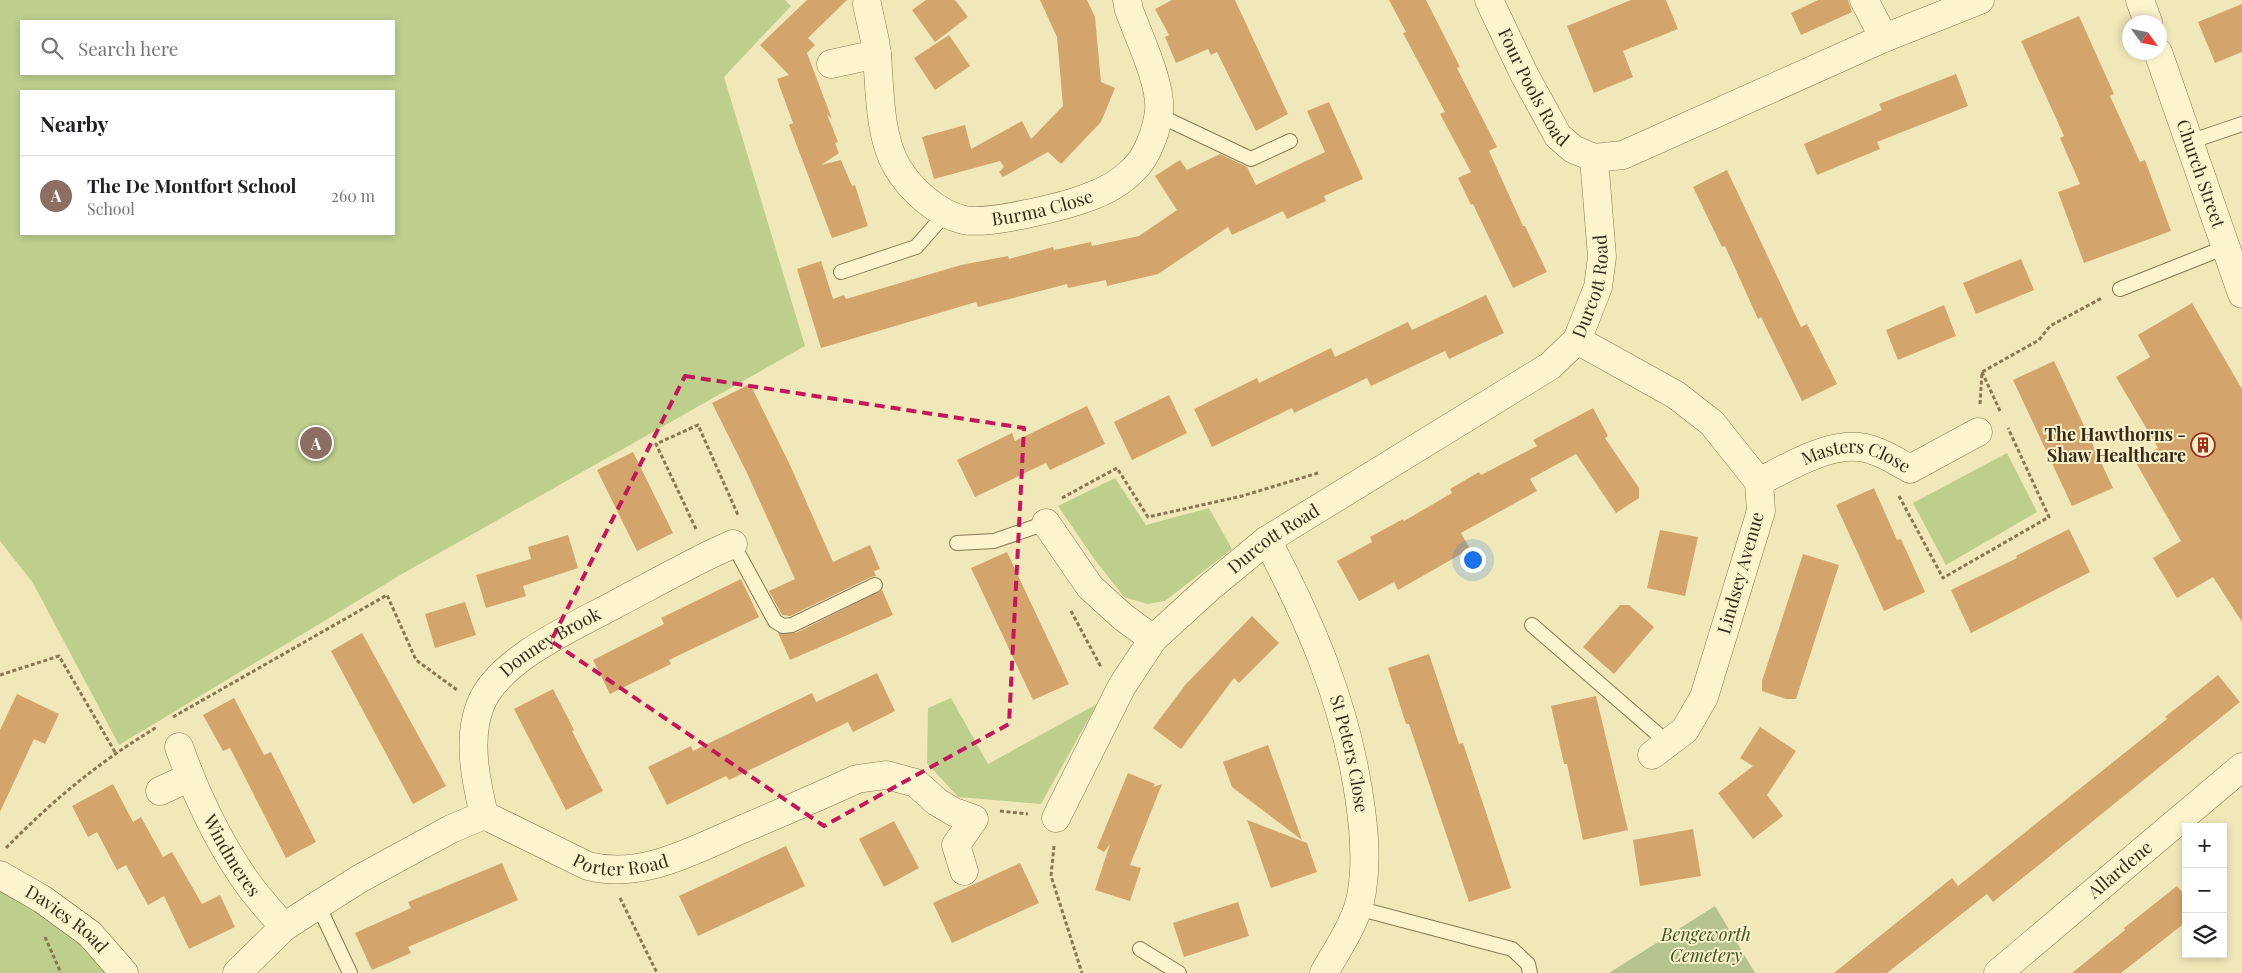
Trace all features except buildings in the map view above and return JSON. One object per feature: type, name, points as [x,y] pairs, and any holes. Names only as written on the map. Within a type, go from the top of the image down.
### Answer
[{"type":"street","name":"Burma Close","points":[[867,4],[877,54],[880,104],[889,144],[897,166],[920,195],[946,213],[965,220],[1022,215],[1086,199],[1113,186],[1135,169],[1146,153],[1158,115],[1157,88],[1129,10],[1128,0]]},
{"type":"street","name":"Four Pools Road","points":[[1488,0],[1524,74],[1558,136],[1573,149],[1594,158]]},
{"type":"street","points":[[1864,0],[1884,38]]},
{"type":"street","points":[[1594,158],[1623,155],[1884,38],[1980,0]]},
{"type":"street","points":[[2140,0],[2145,15]]},
{"type":"street","points":[[831,64],[877,54]]},
{"type":"street","name":"Church Street","points":[[2161,60],[2242,294]]},
{"type":"street","name":"Durcott Road","points":[[1056,818],[1117,696],[1153,639],[1210,587],[1267,540],[1550,366],[1577,340],[1598,287],[1602,257],[1594,158]]},
{"type":"street","points":[[1577,340],[1676,395],[1712,423],[1759,482]]},
{"type":"street","name":"Masters Close","points":[[1759,482],[1801,460],[1840,446],[1874,450],[1910,469],[1978,432]]},
{"type":"street","name":"Lindsey Avenue","points":[[1660,749],[1685,730],[1704,697],[1761,510],[1759,482]]},
{"type":"street","points":[[1051,512],[1090,588],[1123,617],[1153,639]]},
{"type":"street","name":"St Peters Close","points":[[1267,540],[1290,584],[1322,654],[1344,724],[1355,769],[1365,838],[1362,892],[1343,940],[1324,973]]},
{"type":"street","name":"Donney Brook","points":[[484,815],[477,784],[474,737],[480,706],[492,687],[508,668],[546,642],[708,555],[733,544]]},
{"type":"street","name":"Windmeres","points":[[179,747],[190,777],[223,842],[254,892],[284,927]]},
{"type":"street","name":"Allardene","points":[[1998,973],[2242,768]]},
{"type":"street","name":"Porter Road","points":[[484,815],[566,856],[588,866],[606,871],[640,868],[674,859],[857,779],[886,775],[916,783],[937,802],[954,812],[974,819]]},
{"type":"street","points":[[160,791],[190,777]]},
{"type":"street","points":[[237,973],[284,927],[318,905],[361,878],[451,829],[484,815]]},
{"type":"street","points":[[964,871],[956,845],[974,819]]},
{"type":"street","name":"Davies Road","points":[[0,875],[42,899],[90,934],[124,973]]},
{"type":"lane","points":[[1158,115],[1251,158],[1290,141]]},
{"type":"lane","points":[[2189,142],[2242,124]]},
{"type":"lane","points":[[841,272],[916,247],[946,213]]},
{"type":"lane","points":[[2120,289],[2226,247]]},
{"type":"lane","points":[[957,543],[994,541],[1051,512]]},
{"type":"lane","points":[[733,544],[775,620],[783,626],[792,625],[875,586]]},
{"type":"lane","points":[[1532,625],[1660,749]]},
{"type":"lane","points":[[318,905],[350,973]]},
{"type":"lane","points":[[1357,908],[1512,949],[1528,964],[1530,973]]},
{"type":"lane","points":[[1140,949],[1179,973]]},
{"type":"path","points":[[1982,372],[2039,340],[2050,326],[2120,289]]},
{"type":"path","points":[[1982,372],[2003,418]]},
{"type":"path","points":[[1978,432],[1982,372]]},
{"type":"path","points":[[708,555],[656,444],[698,425],[747,536],[733,544]]},
{"type":"path","points":[[1897,494],[1943,578],[2049,517],[2007,427]]},
{"type":"path","points":[[1051,512],[1117,468],[1148,517],[1242,496],[1322,472]]},
{"type":"path","points":[[166,722],[387,595],[416,660],[480,706]]},
{"type":"path","points":[[1070,608],[1117,696]]},
{"type":"path","points":[[0,674],[59,656],[115,752]]},
{"type":"path","points":[[0,854],[45,808],[115,752],[157,727]]},
{"type":"path","points":[[974,819],[992,810],[1056,818],[1052,876],[1082,973]]},
{"type":"path","points":[[606,871],[656,973]]},
{"type":"highlighted area","points":[[685,376],[1024,428],[1009,724],[824,826],[551,641]]},
{"type":"green space","points":[[0,0],[785,0],[791,6],[724,77],[805,346],[402,574],[119,745],[33,583],[0,541]]},
{"type":"green space","points":[[2007,453],[2037,512],[1946,565],[1913,503]]},
{"type":"green space","points":[[1115,478],[1146,525],[1209,508],[1232,549],[1165,601],[1147,604],[1124,597],[1095,560],[1058,506]]},
{"type":"green space","points":[[951,698],[988,764],[1097,704],[1041,804],[958,797],[927,763],[928,708]]},
{"type":"green space","points":[[0,875],[124,973],[0,973]]},
{"type":"green space","name":"Bengeworth Cemetery","points":[[1715,906],[1755,973],[1609,973]]},
{"type":"place","name":"The De Montfort School","points":[[316,443]]},
{"type":"place","name":"The Hawthorns - Shaw Healthcare","points":[[2203,445]]}]
